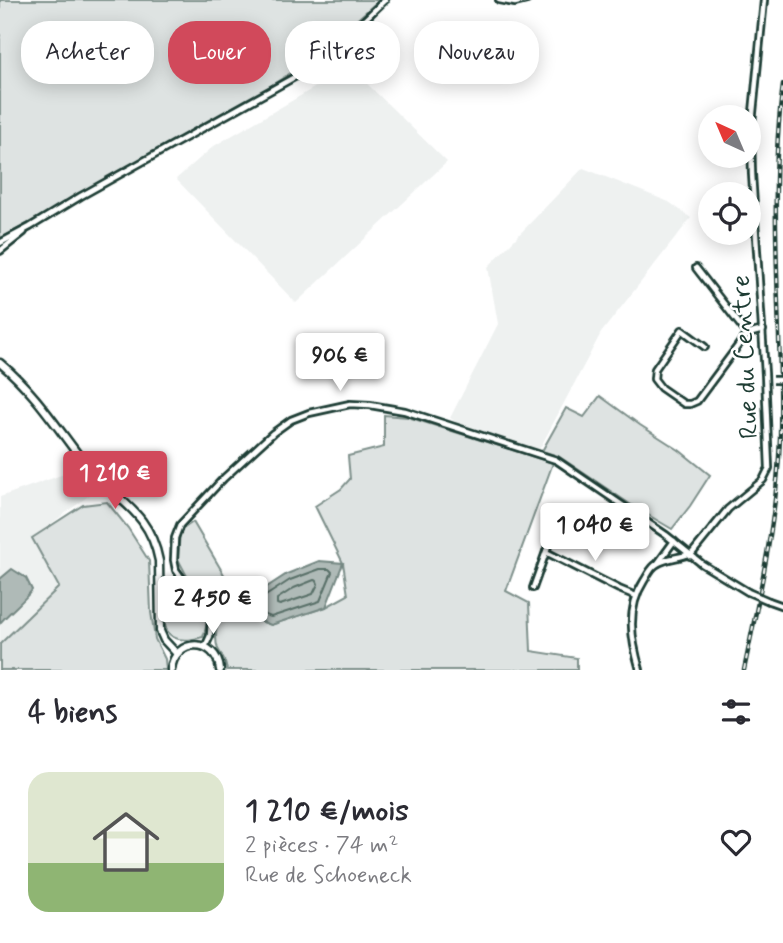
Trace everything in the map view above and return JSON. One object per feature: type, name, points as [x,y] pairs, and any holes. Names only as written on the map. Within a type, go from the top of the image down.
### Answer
[{"type":"main road","points":[[1,364],[36,397],[87,466],[145,523],[157,549],[159,561],[160,631],[164,640],[177,654]]},
{"type":"main road","points":[[171,670],[177,654],[191,645],[205,647],[216,655],[220,670]]},
{"type":"street","points":[[0,243],[300,74],[330,53],[386,0]]},
{"type":"street","points":[[499,0],[515,3],[527,0]]},
{"type":"street","name":"Rue du Centre","points":[[690,555],[728,509],[760,482],[768,471],[751,132],[764,0]]},
{"type":"street","points":[[0,251],[30,227]]},
{"type":"street","points":[[696,268],[748,335]]},
{"type":"street","points":[[705,347],[682,330],[655,369],[654,376],[658,386],[680,402],[687,405],[694,403],[739,344],[748,335],[763,330]]},
{"type":"street","points":[[765,380],[783,380]]},
{"type":"street","points":[[205,647],[210,636],[211,618],[176,570],[175,538],[180,525],[224,478],[291,420],[350,404],[390,408],[556,460],[731,583],[783,606]]},
{"type":"street","points":[[533,588],[552,535]]},
{"type":"street","points":[[640,670],[632,636],[636,596],[651,570],[674,541]]},
{"type":"street","points":[[546,552],[636,596]]},
{"type":"street","points":[[658,563],[690,555]]},
{"type":"shaded area","points":[[0,0],[379,0],[355,21],[285,21],[285,77],[0,239]]},
{"type":"shaded area","points":[[321,84],[367,84],[447,162],[296,303],[176,179],[214,146]]},
{"type":"shaded area","points":[[583,168],[669,202],[691,218],[601,333],[539,450],[463,427],[450,418],[498,324],[488,267]]},
{"type":"shaded area","points":[[600,396],[679,450],[710,475],[672,529],[558,456],[542,451],[566,408],[584,417]]},
{"type":"shaded area","points":[[384,415],[408,417],[553,463],[506,591],[529,603],[531,651],[577,658],[577,670],[227,670],[216,641],[219,614],[189,580],[178,559],[180,531],[193,522],[249,617],[271,625],[326,607],[348,595],[343,563],[315,506],[341,489],[350,479],[348,456],[384,447]]},
{"type":"shaded area","points":[[78,469],[95,491],[32,538],[59,587],[0,644],[0,497]]},
{"type":"shaded area","points":[[107,502],[149,561],[155,639],[165,659],[166,670],[0,670],[0,644],[59,587],[32,538],[83,505]]},
{"type":"shaded area","points":[[177,578],[206,615],[203,637],[187,640],[176,638],[169,634],[165,626],[169,580]]},
{"type":"water","points":[[319,561],[343,563],[326,607],[271,625],[249,617],[250,598],[287,574]]},
{"type":"water","points":[[12,569],[26,578],[32,590],[0,623],[0,579]]},
{"type":"railway","points":[[744,670],[767,555],[780,438],[776,173],[783,85]]}]
